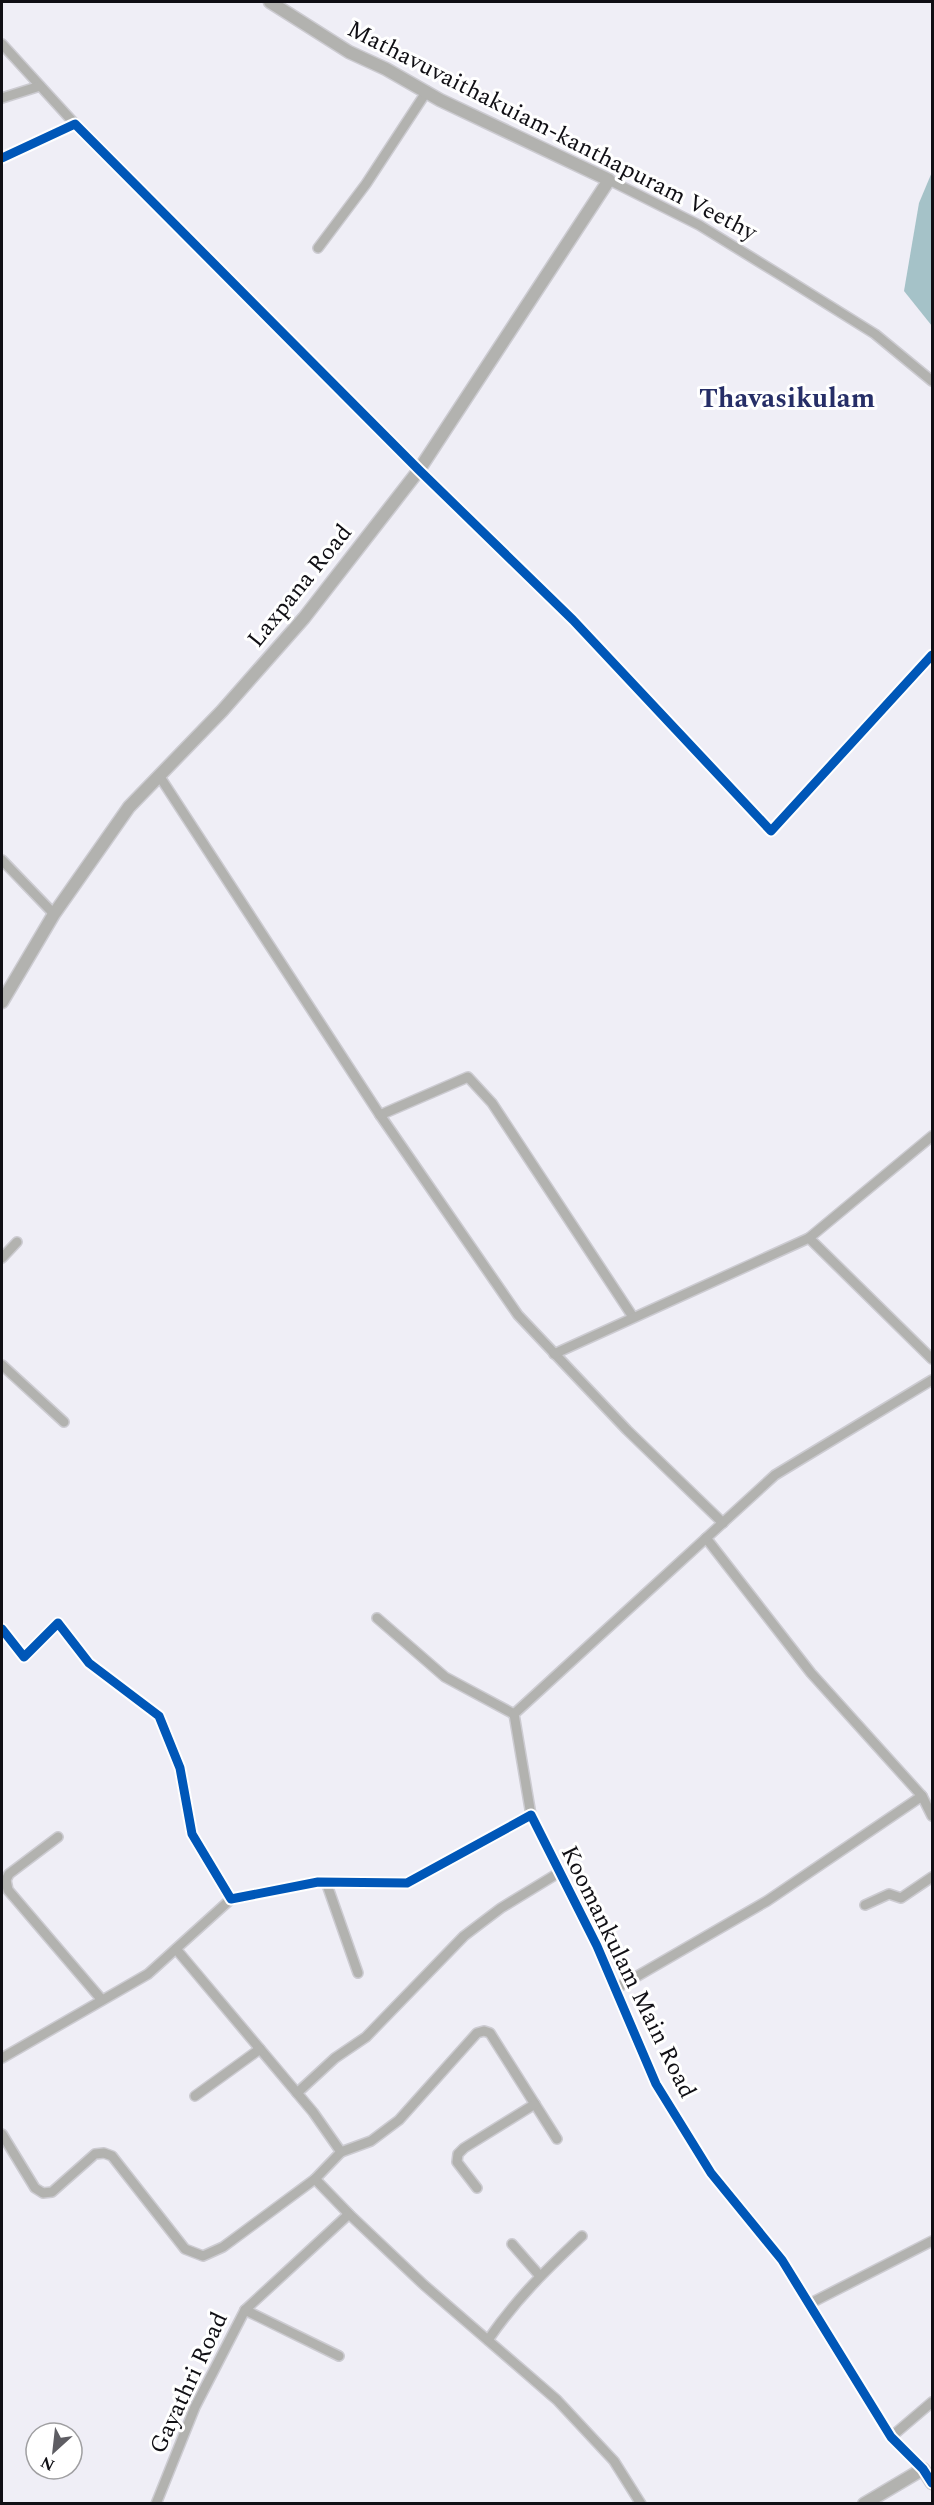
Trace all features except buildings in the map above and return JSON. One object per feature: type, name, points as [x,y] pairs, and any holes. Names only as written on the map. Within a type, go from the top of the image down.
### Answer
[{"type":"street","name":"Mathavuvaithakuiam-kanthapuram Veethy","points":[[270,2],[349,52],[427,91],[440,100],[699,225],[875,334],[933,381]]},
{"type":"street","points":[[2,44],[75,124],[419,470],[573,620],[771,831],[933,655]]},
{"type":"street","points":[[2,98],[40,86]]},
{"type":"street","points":[[318,248],[366,184],[427,91]]},
{"type":"street","points":[[2,158],[75,124]]},
{"type":"street","name":"Laxpana Road","points":[[2,1002],[54,914],[129,807],[222,711],[304,618],[419,470],[609,180]]},
{"type":"street","points":[[160,777],[380,1115],[518,1315],[627,1430],[723,1523]]},
{"type":"street","points":[[2,860],[54,914]]},
{"type":"street","points":[[380,1115],[468,1077],[492,1103],[633,1317]]},
{"type":"street","points":[[554,1354],[808,1238],[933,1136]]},
{"type":"street","points":[[808,1238],[933,1359]]},
{"type":"street","points":[[2,1258],[17,1242]]},
{"type":"street","points":[[2,1365],[63,1422]]},
{"type":"street","points":[[377,1618],[445,1677],[514,1714],[775,1475],[933,1380]]},
{"type":"street","points":[[706,1538],[811,1673],[922,1796],[933,1816]]},
{"type":"street","points":[[2,1629],[24,1657],[58,1623],[89,1663],[159,1716],[180,1768],[192,1834],[231,1899]]},
{"type":"street","name":"Koomankulam Main Road","points":[[514,1714],[531,1815],[597,1946],[656,2084],[711,2172],[782,2260],[891,2436],[933,2482]]},
{"type":"street","points":[[615,1989],[767,1901],[922,1796]]},
{"type":"street","points":[[2,2058],[148,1974],[231,1899],[326,1882],[407,1883],[531,1815]]},
{"type":"street","points":[[58,1837],[9,1874],[6,1880],[8,1890],[102,2000]]},
{"type":"street","points":[[297,2093],[335,2058],[366,2037],[464,1936],[501,1908],[560,1872]]},
{"type":"street","points":[[865,1905],[889,1894],[901,1898],[933,1877]]},
{"type":"street","points":[[326,1882],[358,1973]]},
{"type":"street","points":[[176,1949],[297,2093],[341,2152]]},
{"type":"street","points":[[2,2134],[35,2188],[43,2193],[52,2192],[95,2154],[104,2153],[112,2156],[185,2249],[203,2256],[223,2247],[315,2179],[341,2152],[371,2141],[399,2120],[477,2033],[484,2031],[490,2033],[557,2139]]},
{"type":"street","points":[[195,2096],[260,2049]]},
{"type":"street","points":[[477,2188],[457,2162],[458,2154],[535,2104]]},
{"type":"street","points":[[315,2179],[424,2285],[557,2400],[614,2461],[641,2504]]},
{"type":"street","name":"Gayathri Road","points":[[156,2504],[195,2407],[245,2310],[349,2214]]},
{"type":"street","points":[[488,2340],[508,2310],[582,2236]]},
{"type":"street","points":[[809,2304],[933,2241]]},
{"type":"street","points":[[512,2244],[540,2276]]},
{"type":"street","points":[[245,2310],[339,2356]]},
{"type":"street","points":[[891,2436],[933,2402]]},
{"type":"street","points":[[864,2504],[923,2469]]},
{"type":"water","points":[[932,172],[932,326],[904,291],[919,203]]},
{"type":"cycle path","points":[[2,158],[75,124],[419,470],[573,620],[771,831],[932,655]]},
{"type":"cycle path","points":[[2,1629],[24,1657],[58,1623],[89,1663],[159,1716],[180,1768],[192,1834],[231,1899],[318,1882],[407,1883],[531,1815],[597,1946],[656,2084],[711,2173],[782,2260],[891,2437],[923,2469],[932,2483]]},
{"type":"district","name":"Thavasikulam","points":[[787,399]]}]
